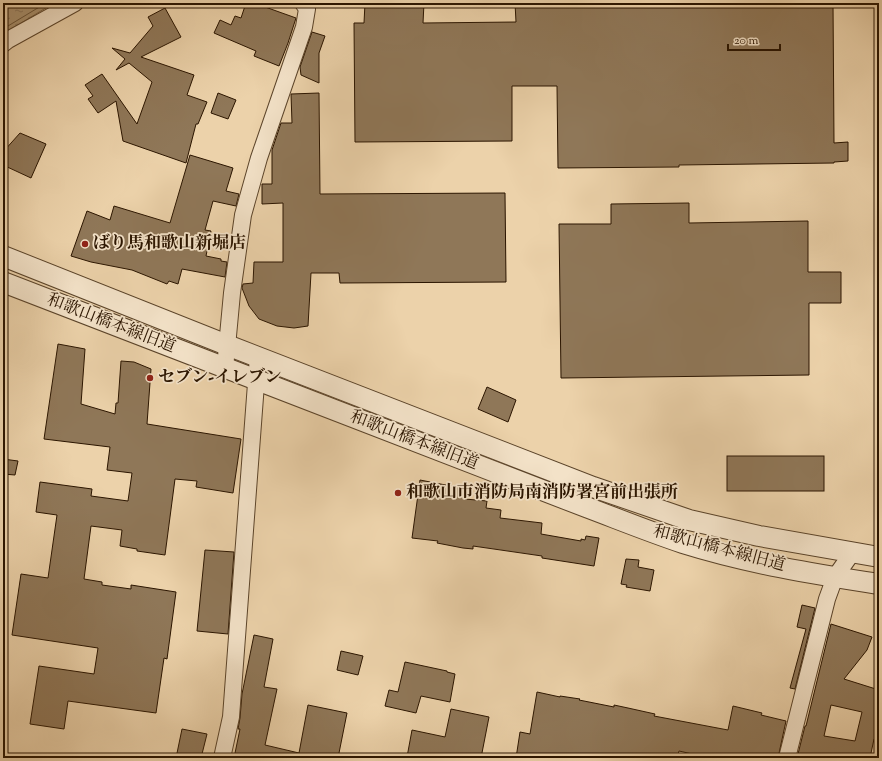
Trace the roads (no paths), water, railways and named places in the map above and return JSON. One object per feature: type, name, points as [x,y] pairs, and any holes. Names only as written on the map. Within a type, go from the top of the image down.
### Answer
[{"type":"street","points":[[3,44],[75,3]]},
{"type":"street","points":[[225,368],[243,215],[258,158],[304,27],[307,9],[303,3]]},
{"type":"street","name":"和歌山橋本線旧道","points":[[3,256],[227,345],[593,487],[690,520],[759,536],[879,557]]},
{"type":"street","name":"和歌山橋本線旧道","points":[[3,282],[586,508],[683,543],[750,561],[879,584]]},
{"type":"street","points":[[222,758],[231,717],[258,357]]},
{"type":"street","points":[[787,758],[827,599],[835,577],[852,553]]},
{"type":"water","points":[[3,3],[54,3],[3,34]]},
{"type":"place","name":"ばり馬和歌山新堀店","points":[[85,244]]},
{"type":"place","name":"セブン-イレブン","points":[[150,378]]},
{"type":"place","name":"和歌山市消防局南消防署宮前出張所","points":[[398,493]]}]
